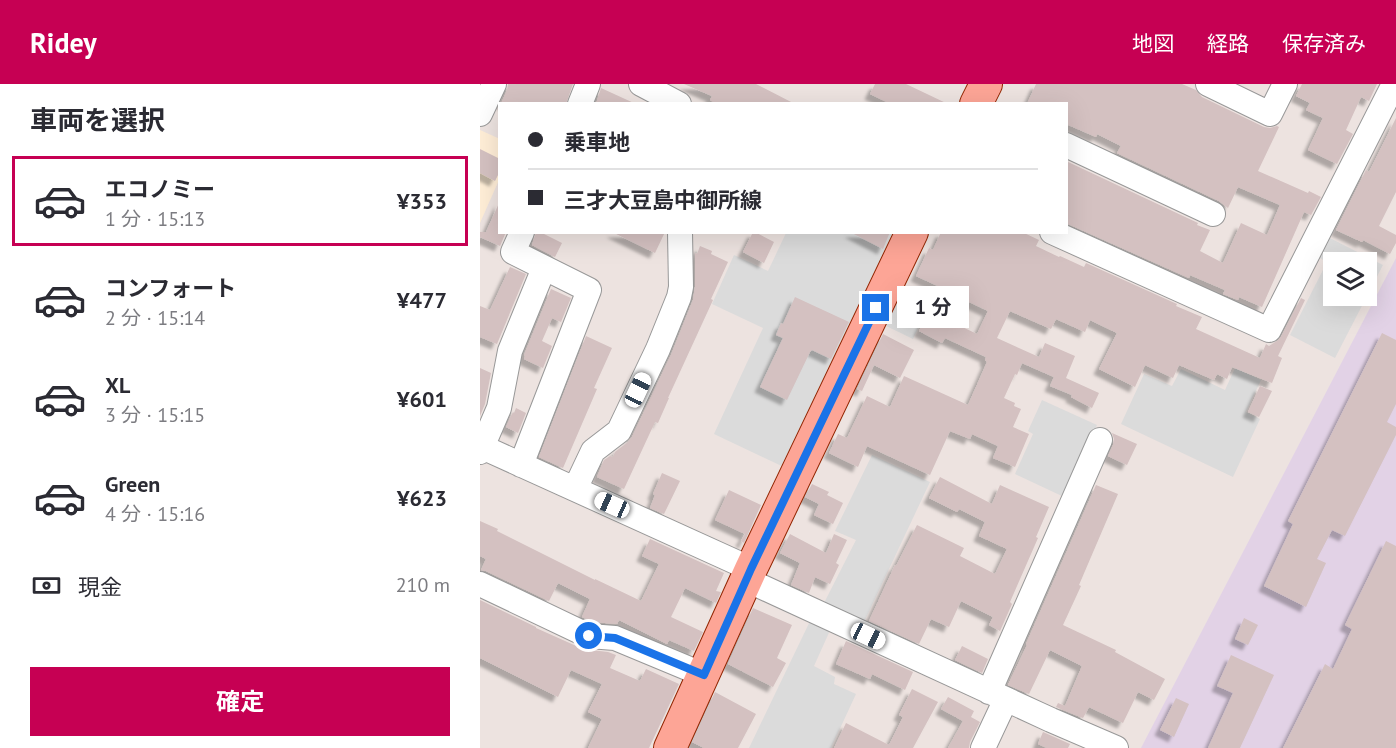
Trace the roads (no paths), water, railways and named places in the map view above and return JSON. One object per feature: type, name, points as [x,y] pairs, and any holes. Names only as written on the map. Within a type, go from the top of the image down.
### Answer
[{"type":"main road","points":[[670,748],[749,574],[911,234]]},
{"type":"street","points":[[480,114],[494,84]]},
{"type":"street","points":[[581,102],[588,84]]},
{"type":"street","points":[[640,84],[676,102]]},
{"type":"street","points":[[1208,84],[1270,114],[1285,84]]},
{"type":"street","points":[[1056,234],[1269,330],[1394,84]]},
{"type":"street","points":[[1068,147],[1213,213]]},
{"type":"street","points":[[521,234],[513,252],[589,290],[521,465]]},
{"type":"street","points":[[574,489],[593,451],[619,431],[658,349],[681,287],[680,234]]},
{"type":"street","points":[[544,268],[510,351],[499,408],[481,448],[574,489],[998,696],[1116,748]]},
{"type":"street","points":[[983,748],[998,696],[1100,440]]},
{"type":"street","points":[[480,584],[589,636],[615,638],[704,675]]}]
